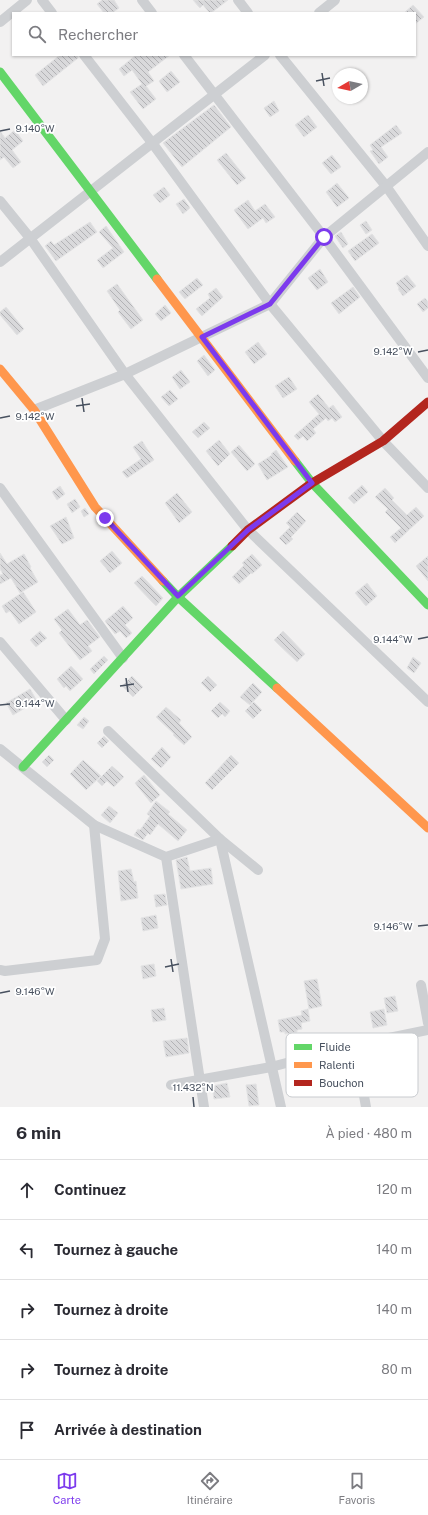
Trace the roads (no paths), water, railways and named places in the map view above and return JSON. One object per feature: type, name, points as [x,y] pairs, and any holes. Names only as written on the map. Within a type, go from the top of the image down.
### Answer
[{"type":"street","points":[[12,12],[27,0]]},
{"type":"street","points":[[42,0],[51,12]]},
{"type":"street","points":[[142,0],[151,12]]},
{"type":"street","points":[[238,0],[247,12]]},
{"type":"street","points":[[320,12],[335,0]]},
{"type":"street","points":[[0,22],[12,12]]},
{"type":"street","points":[[85,56],[153,144],[270,304],[383,441],[428,488]]},
{"type":"street","points":[[185,56],[324,237],[428,378]]},
{"type":"street","points":[[0,262],[264,56]]},
{"type":"street","points":[[281,56],[386,186],[428,246]]},
{"type":"street","points":[[0,72],[312,483],[428,605]]},
{"type":"street","points":[[34,410],[125,374],[270,304],[324,237],[428,152]]},
{"type":"street","points":[[0,201],[30,238],[125,374],[248,530],[428,702]]},
{"type":"street","points":[[0,368],[34,410],[95,507],[178,596],[428,828]]},
{"type":"street","points":[[23,767],[178,596],[248,530],[312,483],[383,441],[428,402]]},
{"type":"street","points":[[0,488],[123,658]]},
{"type":"street","points":[[0,642],[66,720]]},
{"type":"street","points":[[108,731],[220,838],[258,870]]},
{"type":"street","points":[[0,749],[94,825],[166,857],[220,838]]},
{"type":"street","points":[[0,970],[6,971],[97,960],[105,939],[94,825]]},
{"type":"street","points":[[220,838],[281,1107]]},
{"type":"street","points":[[166,857],[204,1107]]},
{"type":"street","points":[[420,986],[428,1023]]},
{"type":"street","points":[[413,1033],[428,1030]]},
{"type":"street","points":[[171,1085],[286,1063]]},
{"type":"street","points":[[364,1097],[366,1107]]}]
